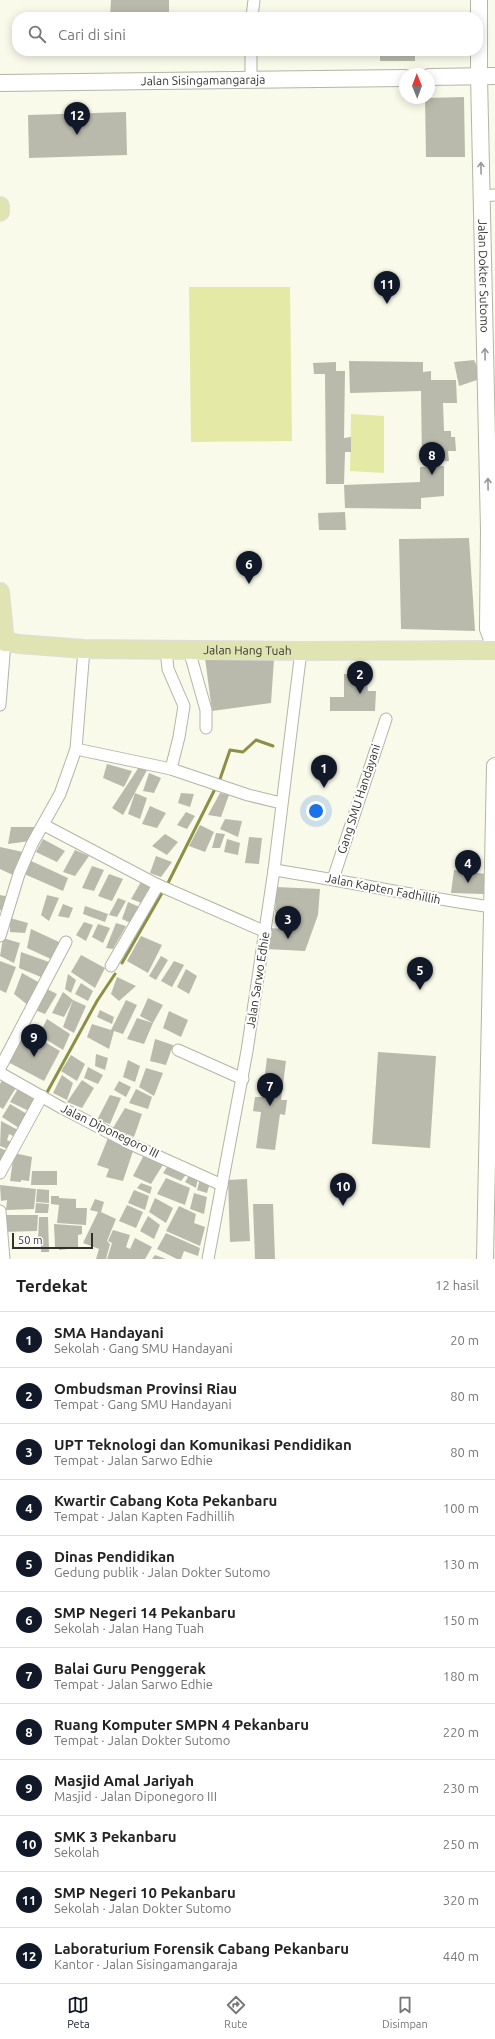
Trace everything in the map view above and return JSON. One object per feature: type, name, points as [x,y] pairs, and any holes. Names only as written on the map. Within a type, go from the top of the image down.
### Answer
[{"type":"main road","name":"Jalan Dokter Sutomo","points":[[479,0],[479,12]]},
{"type":"main road","name":"Jalan Dokter Sutomo","points":[[479,56],[479,76],[488,195],[492,531],[488,629],[495,649]]},
{"type":"main road","points":[[435,77],[495,76]]},
{"type":"main road","name":"Jalan Sisingamangaraja","points":[[0,83],[399,78]]},
{"type":"main road","points":[[0,206],[0,212]]},
{"type":"main road","points":[[0,592],[3,641]]},
{"type":"main road","name":"Jalan Hang Tuah","points":[[3,641],[84,649],[301,651],[495,649]]},
{"type":"main road","points":[[485,1259],[492,1081],[491,908],[493,890],[495,766]]},
{"type":"street","points":[[253,12],[254,0]]},
{"type":"street","points":[[251,56],[251,80]]},
{"type":"street","points":[[0,705],[3,641]]},
{"type":"street","points":[[0,936],[19,874],[32,844],[60,794],[76,749],[84,649]]},
{"type":"street","points":[[166,650],[168,669],[184,706],[179,737],[171,769]]},
{"type":"street","points":[[189,650],[206,710],[206,728]]},
{"type":"street","name":"Jalan Sarwo Edhie","points":[[208,1259],[243,1079],[266,932],[301,651]]},
{"type":"street","name":"Gang SMU Handayani","points":[[333,879],[386,719]]},
{"type":"street","points":[[76,749],[171,769],[248,795],[282,804]]},
{"type":"street","points":[[44,825],[158,885],[266,932]]},
{"type":"street","name":"Jalan Kapten Fadhillih","points":[[274,870],[333,879],[415,896],[491,908]]},
{"type":"street","points":[[111,966],[158,885]]},
{"type":"street","points":[[0,1068],[66,942]]},
{"type":"street","points":[[178,1050],[243,1079]]},
{"type":"street","name":"Jalan Diponegoro III","points":[[0,1073],[133,1145],[222,1185]]},
{"type":"street","points":[[0,1173],[45,1098]]},
{"type":"street","points":[[0,1211],[4,1259]]},
{"type":"green space","points":[[189,287],[290,287],[292,441],[191,442]]},
{"type":"green space","points":[[351,414],[384,416],[384,473],[350,471]]},
{"type":"building","points":[[111,0],[169,0],[169,12],[110,12]]},
{"type":"building","points":[[380,56],[415,56],[415,61],[380,61]]},
{"type":"building","points":[[464,97],[465,157],[426,157],[425,104],[435,104],[435,98]]},
{"type":"building","points":[[126,112],[127,155],[29,158],[28,115]]},
{"type":"building","points":[[474,360],[478,368],[480,379],[459,386],[454,362]]},
{"type":"building","points":[[349,361],[423,362],[423,372],[431,371],[431,380],[456,380],[457,403],[443,403],[444,431],[451,431],[451,437],[455,437],[456,451],[448,451],[449,461],[422,462],[421,391],[350,393]]},
{"type":"building","points":[[336,362],[336,371],[345,371],[344,438],[351,437],[351,452],[345,452],[344,484],[326,484],[325,374],[314,374],[313,363]]},
{"type":"building","points":[[444,466],[444,496],[421,498],[421,509],[345,508],[344,485],[420,482],[420,467]]},
{"type":"building","points":[[345,512],[346,530],[319,530],[318,513]]},
{"type":"building","points":[[469,538],[475,631],[401,629],[399,539]]},
{"type":"building","points":[[205,658],[274,659],[271,703],[212,711]]},
{"type":"building","points":[[344,674],[366,674],[368,691],[376,691],[375,711],[330,711],[330,697],[344,697]]},
{"type":"building","points":[[107,764],[132,771],[124,787],[103,778]]},
{"type":"building","points":[[139,767],[147,770],[123,815],[112,808]]},
{"type":"building","points":[[149,773],[161,778],[154,793],[143,791]]},
{"type":"building","points":[[135,793],[147,798],[140,819],[128,814]]},
{"type":"building","points":[[181,793],[194,794],[190,807],[178,803]]},
{"type":"building","points":[[220,793],[229,795],[221,817],[208,815]]},
{"type":"building","points":[[150,806],[166,813],[157,828],[142,824]]},
{"type":"building","points":[[186,812],[195,816],[187,829],[177,825]]},
{"type":"building","points":[[225,819],[242,821],[238,837],[220,829]]},
{"type":"building","points":[[200,825],[214,832],[205,852],[189,846]]},
{"type":"building","points":[[11,827],[35,827],[30,841],[8,844]]},
{"type":"building","points":[[216,833],[225,834],[220,848],[212,848]]},
{"type":"building","points":[[165,834],[178,842],[167,855],[152,846]]},
{"type":"building","points":[[249,837],[262,838],[259,864],[245,863]]},
{"type":"building","points":[[43,839],[65,851],[57,862],[36,852]]},
{"type":"building","points":[[227,839],[240,843],[238,855],[224,852]]},
{"type":"building","points":[[0,847],[23,852],[15,876],[0,869]]},
{"type":"building","points":[[75,850],[89,856],[75,876],[63,872]]},
{"type":"building","points":[[156,856],[172,862],[161,877],[150,873]]},
{"type":"building","points":[[29,860],[68,878],[63,891],[22,873]]},
{"type":"building","points":[[92,866],[104,870],[94,891],[82,888]]},
{"type":"building","points":[[454,870],[486,874],[484,894],[451,893]]},
{"type":"building","points":[[109,874],[123,879],[112,901],[98,896]]},
{"type":"building","points":[[142,880],[153,886],[144,904],[131,899]]},
{"type":"building","points":[[276,887],[320,889],[318,915],[305,951],[266,949],[267,928],[288,929],[288,914],[275,913]]},
{"type":"building","points":[[0,895],[9,897],[3,911],[0,910]]},
{"type":"building","points":[[47,895],[59,898],[49,921],[41,915]]},
{"type":"building","points":[[118,898],[126,901],[117,917],[109,915]]},
{"type":"building","points":[[128,902],[142,908],[133,924],[122,919]]},
{"type":"building","points":[[63,904],[73,908],[69,918],[58,916]]},
{"type":"building","points":[[85,906],[108,914],[105,922],[83,914]]},
{"type":"building","points":[[10,918],[28,923],[25,933],[10,932]]},
{"type":"building","points":[[84,922],[93,925],[86,941],[76,935]]},
{"type":"building","points":[[116,923],[126,926],[113,949],[106,948]]},
{"type":"building","points":[[98,924],[110,928],[103,943],[92,937]]},
{"type":"building","points":[[31,929],[59,942],[53,960],[27,948]]},
{"type":"building","points":[[141,936],[162,945],[148,973],[127,961]]},
{"type":"building","points":[[3,938],[20,943],[14,963],[0,956]]},
{"type":"building","points":[[21,952],[49,962],[41,977],[19,968]]},
{"type":"building","points":[[81,955],[105,968],[95,988],[71,972]]},
{"type":"building","points":[[161,956],[168,960],[156,980],[149,976]]},
{"type":"building","points":[[0,961],[16,967],[6,993],[0,990]]},
{"type":"building","points":[[174,961],[184,965],[172,987],[161,981]]},
{"type":"building","points":[[186,969],[197,976],[189,994],[177,987]]},
{"type":"building","points":[[22,973],[40,983],[29,1006],[14,994]]},
{"type":"building","points":[[68,974],[76,980],[71,993],[65,989]]},
{"type":"building","points":[[117,977],[136,986],[119,1001],[111,994]]},
{"type":"building","points":[[81,983],[93,991],[88,1001],[75,994]]},
{"type":"building","points":[[47,989],[57,994],[45,1014],[35,1010]]},
{"type":"building","points":[[63,992],[73,1000],[64,1017],[52,1013]]},
{"type":"building","points":[[148,998],[163,1005],[153,1023],[140,1016]]},
{"type":"building","points":[[73,1000],[86,1006],[74,1033],[63,1027]]},
{"type":"building","points":[[126,1000],[137,1005],[123,1034],[114,1031],[109,1049],[87,1037],[92,1024],[111,1030]]},
{"type":"building","points":[[100,1010],[114,1017],[112,1024],[97,1017]]},
{"type":"building","points":[[169,1011],[188,1020],[181,1037],[163,1028]]},
{"type":"building","points":[[137,1018],[153,1023],[144,1044],[127,1039]]},
{"type":"building","points":[[47,1019],[70,1034],[63,1050],[39,1035]]},
{"type":"building","points":[[26,1031],[60,1051],[44,1081],[8,1062]]},
{"type":"building","points":[[155,1039],[173,1045],[166,1065],[150,1061]]},
{"type":"building","points":[[378,1052],[436,1056],[430,1148],[372,1144]]},
{"type":"building","points":[[96,1054],[108,1058],[105,1070],[95,1066]]},
{"type":"building","points":[[71,1055],[85,1064],[77,1081],[61,1071]]},
{"type":"building","points":[[267,1058],[286,1061],[281,1100],[287,1100],[285,1115],[280,1114],[275,1150],[256,1148],[261,1112],[253,1111],[255,1097],[262,1097]]},
{"type":"building","points":[[128,1060],[140,1066],[135,1082],[123,1077]]},
{"type":"building","points":[[88,1067],[103,1075],[98,1084],[84,1078]]},
{"type":"building","points":[[146,1068],[163,1073],[154,1096],[139,1087]]},
{"type":"building","points":[[62,1075],[73,1083],[67,1100],[53,1093]]},
{"type":"building","points":[[3,1079],[17,1086],[3,1109],[0,1107],[0,1084]]},
{"type":"building","points":[[82,1080],[94,1088],[82,1108],[67,1102]]},
{"type":"building","points":[[119,1081],[131,1087],[126,1097],[114,1090]]},
{"type":"building","points":[[19,1087],[37,1098],[29,1111],[10,1102]]},
{"type":"building","points":[[136,1089],[152,1097],[148,1109],[129,1103]]},
{"type":"building","points":[[110,1095],[121,1098],[110,1124],[97,1120]]},
{"type":"building","points":[[10,1104],[27,1114],[19,1128],[2,1117]]},
{"type":"building","points":[[125,1108],[142,1114],[134,1137],[113,1128]]},
{"type":"building","points":[[1,1121],[18,1130],[15,1137],[9,1134],[7,1140],[11,1142],[8,1149],[0,1146]]},
{"type":"building","points":[[108,1138],[134,1148],[123,1181],[106,1177],[109,1169],[97,1165]]},
{"type":"building","points":[[0,1148],[7,1151],[0,1168]]},
{"type":"building","points":[[14,1153],[32,1157],[29,1181],[10,1181]]},
{"type":"building","points":[[145,1153],[164,1163],[151,1184],[133,1176]]},
{"type":"building","points":[[169,1164],[188,1172],[181,1181],[163,1173]]},
{"type":"building","points":[[32,1171],[57,1171],[57,1185],[31,1185]]},
{"type":"building","points":[[190,1174],[198,1178],[196,1188],[185,1182]]},
{"type":"building","points":[[166,1178],[190,1188],[185,1205],[157,1194]]},
{"type":"building","points":[[200,1179],[210,1183],[207,1193],[197,1190]]},
{"type":"building","points":[[247,1179],[250,1241],[230,1242],[228,1180]]},
{"type":"building","points":[[141,1183],[152,1187],[150,1194],[137,1188]]},
{"type":"building","points":[[0,1185],[36,1189],[34,1209],[6,1210],[7,1200],[1,1201]]},
{"type":"building","points":[[37,1189],[49,1190],[49,1203],[36,1202]]},
{"type":"building","points":[[134,1190],[149,1196],[145,1210],[128,1203]]},
{"type":"building","points":[[194,1193],[207,1197],[204,1214],[190,1209]]},
{"type":"building","points":[[51,1196],[76,1199],[76,1208],[87,1208],[86,1225],[57,1223],[59,1205],[51,1204]]},
{"type":"building","points":[[155,1198],[173,1208],[166,1223],[149,1212]]},
{"type":"building","points":[[95,1199],[104,1202],[101,1212],[116,1219],[107,1241],[110,1244],[106,1259],[96,1259],[99,1249],[83,1243],[98,1212],[90,1210]]},
{"type":"building","points":[[36,1203],[49,1204],[48,1213],[35,1213]]},
{"type":"building","points":[[253,1204],[273,1204],[275,1259],[255,1259]]},
{"type":"building","points":[[127,1205],[143,1212],[136,1228],[119,1221]]},
{"type":"building","points":[[179,1206],[196,1214],[194,1223],[205,1227],[200,1246],[166,1231]]},
{"type":"building","points":[[5,1215],[38,1215],[37,1231],[3,1232]]},
{"type":"building","points":[[148,1216],[160,1225],[154,1239],[140,1231]]},
{"type":"building","points":[[39,1217],[48,1217],[49,1252],[41,1252],[41,1240],[38,1240]]},
{"type":"building","points":[[54,1224],[82,1226],[82,1234],[78,1235],[78,1248],[59,1250],[59,1247],[55,1247]]},
{"type":"building","points":[[113,1230],[130,1235],[126,1247],[130,1249],[135,1238],[152,1247],[145,1259],[107,1259],[112,1243],[108,1241]]},
{"type":"building","points":[[166,1233],[200,1248],[198,1256],[184,1251],[181,1259],[177,1259],[157,1249]]},
{"type":"building","points":[[155,1255],[166,1259],[152,1259]]},
{"type":"waterway","points":[[219,782],[230,750],[243,752],[256,740],[273,746]]},
{"type":"waterway","points":[[168,883],[216,787]]},
{"type":"waterway","points":[[122,963],[162,893]]},
{"type":"waterway","points":[[45,1096],[97,1001],[115,974]]},
{"type":"place","name":"Laboraturium Forensik Cabang Pekanbaru","points":[[77,135]]},
{"type":"place","name":"SMP Negeri 10 Pekanbaru","points":[[387,304]]},
{"type":"place","name":"Ruang Komputer SMPN 4 Pekanbaru","points":[[432,475]]},
{"type":"place","name":"SMP Negeri 14 Pekanbaru","points":[[249,584]]},
{"type":"place","name":"Ombudsman Provinsi Riau","points":[[360,694]]},
{"type":"place","name":"SMA Handayani","points":[[324,788]]},
{"type":"place","name":"Kwartir Cabang Kota Pekanbaru","points":[[468,883]]},
{"type":"place","name":"UPT Teknologi dan Komunikasi Pendidikan","points":[[288,939]]},
{"type":"place","name":"Dinas Pendidikan","points":[[420,990]]},
{"type":"place","name":"Masjid Amal Jariyah","points":[[34,1057]]},
{"type":"place","name":"Balai Guru Penggerak","points":[[270,1106]]},
{"type":"place","name":"SMK 3 Pekanbaru","points":[[343,1206]]}]
